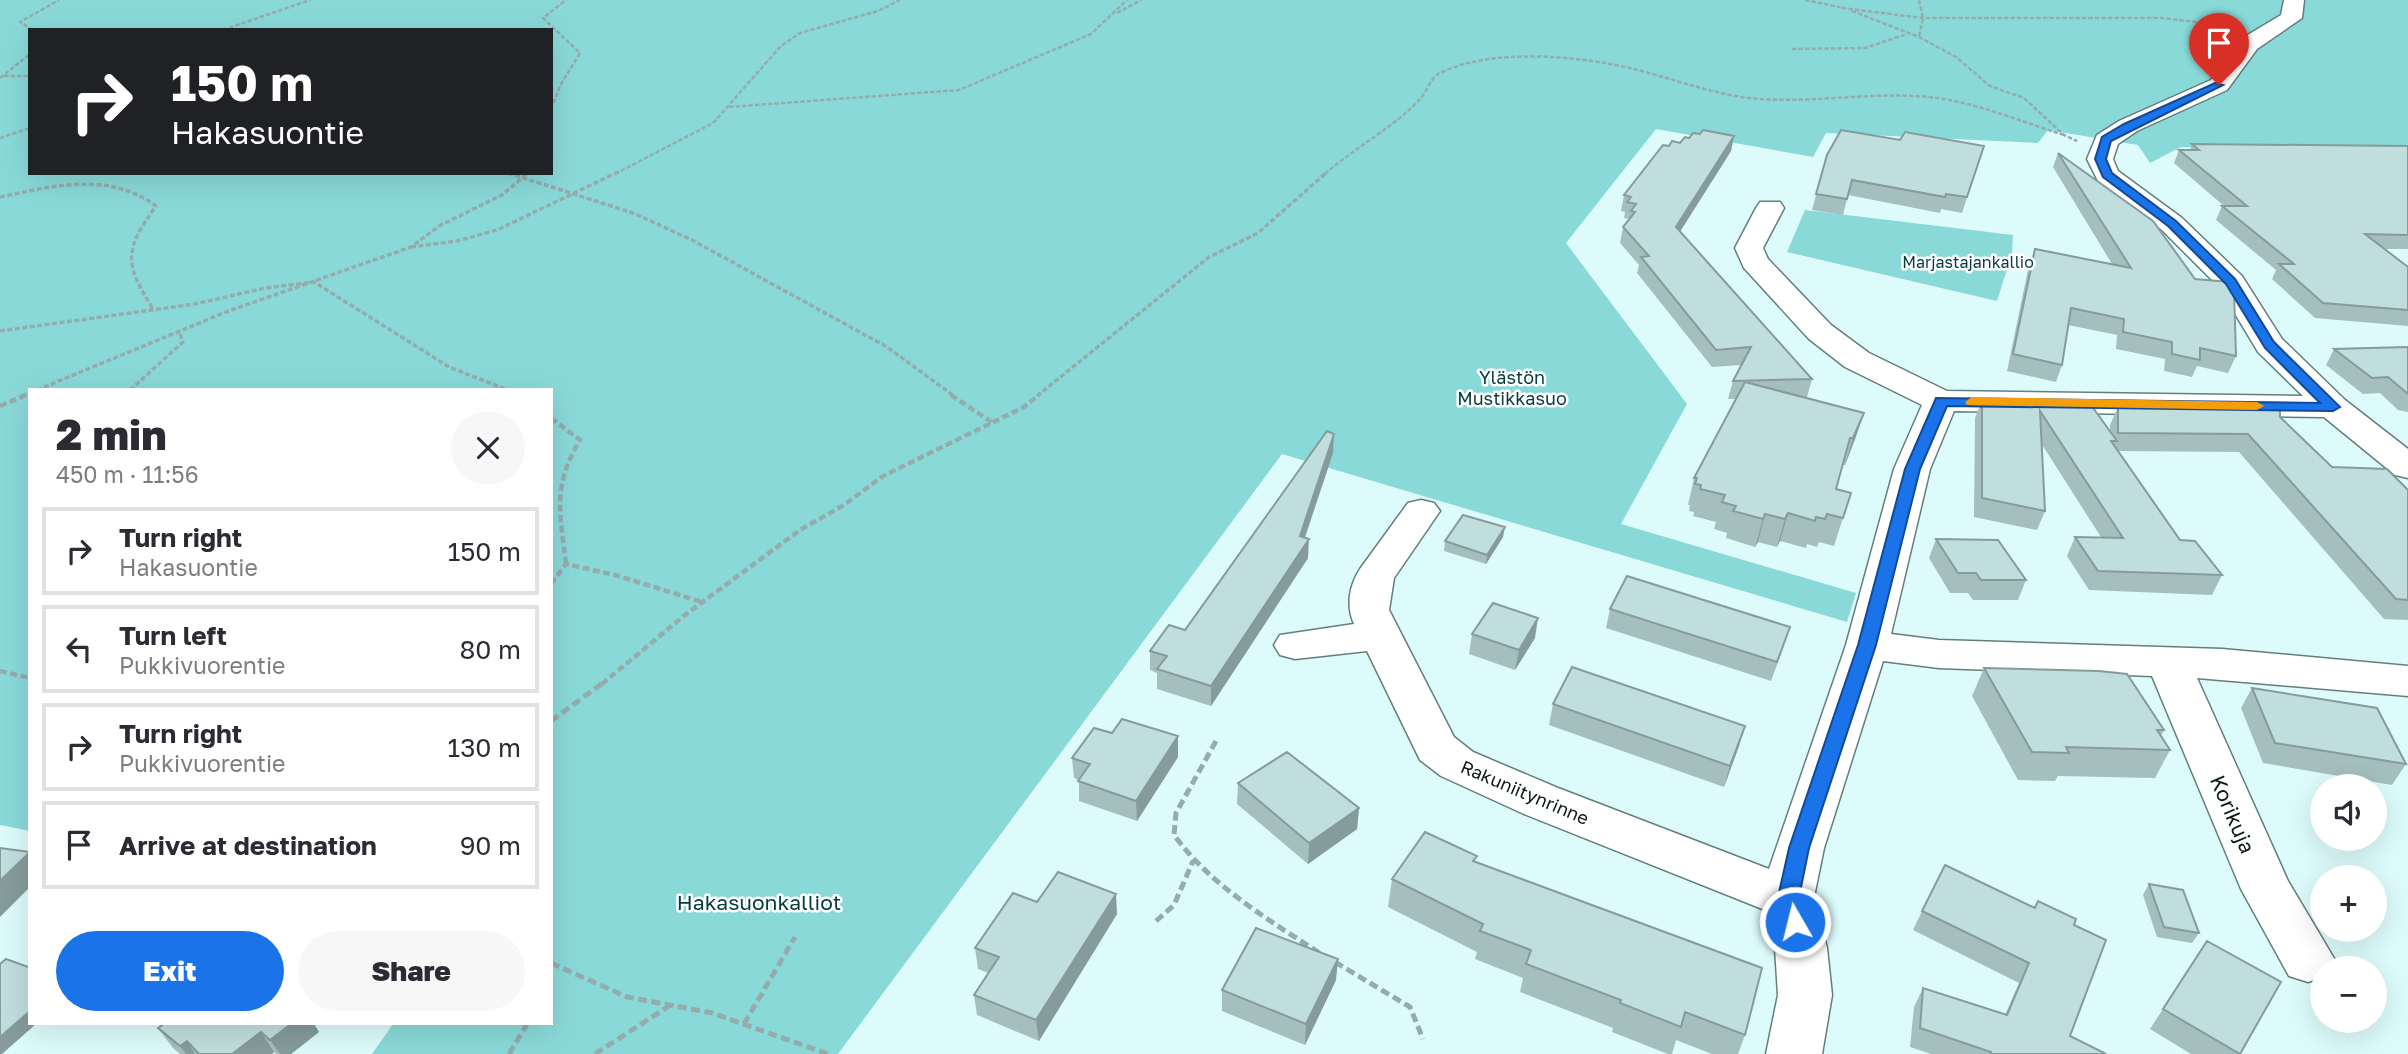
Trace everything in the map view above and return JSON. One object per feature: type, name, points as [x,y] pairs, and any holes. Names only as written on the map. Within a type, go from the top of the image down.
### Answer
[{"type":"street","points":[[2294,0],[2291,18],[2260,36],[2241,53],[2219,85],[2128,126],[2106,139],[2100,151],[2107,175],[2172,224],[2231,282],[2269,345],[2333,407],[2408,467]]},
{"type":"street","points":[[1770,208],[1749,248],[1754,262],[1821,332],[1857,360],[1941,401],[2333,407]]},
{"type":"street","points":[[1794,1054],[1805,995],[1801,947],[1788,897],[1799,848],[1867,645],[1912,469],[1941,401]]},
{"type":"street","name":"Rakuniitynrinne","points":[[1421,511],[1374,578],[1368,610],[1436,748],[1457,764],[1541,801],[1788,897]]},
{"type":"street","points":[[1296,645],[1380,635]]},
{"type":"street","points":[[1867,645],[1939,654],[2221,664],[2408,681]]},
{"type":"street","name":"Korikuja","points":[[2168,662],[2266,889],[2308,960]]},
{"type":"path","points":[[30,28],[20,22],[59,0]]},
{"type":"path","points":[[229,28],[310,0]]},
{"type":"path","points":[[552,28],[543,18],[566,0]]},
{"type":"path","points":[[42,388],[179,331],[411,247],[457,241],[497,230],[577,193],[713,123],[781,46],[800,33],[878,11],[900,0]]},
{"type":"path","points":[[728,107],[959,90],[1091,34],[1127,0]]},
{"type":"path","points":[[1109,17],[1141,0]]},
{"type":"path","points":[[1805,0],[1842,8],[1923,18],[2162,18],[2221,23],[2260,36]]},
{"type":"path","points":[[1919,0],[1923,18],[1919,37]]},
{"type":"path","points":[[1842,8],[1919,37],[1956,57],[1990,86],[2024,98],[2064,135]]},
{"type":"path","points":[[553,29],[580,52],[561,84],[553,105]]},
{"type":"path","points":[[1791,49],[1851,50],[1895,40],[1908,33]]},
{"type":"path","points":[[2,77],[28,56]]},
{"type":"path","points":[[553,719],[800,530],[844,505],[883,475],[1024,407],[1108,342],[1209,257],[1258,233],[1353,149],[1389,127],[1421,98],[1437,74],[1480,61],[1540,56],[1637,70],[1692,88],[1743,97],[1810,101],[1916,96],[1962,103],[2064,135],[2100,151]]},
{"type":"path","points":[[2,77],[28,76]]},
{"type":"path","points":[[0,138],[28,129]]},
{"type":"path","points":[[411,247],[421,237],[503,193],[527,175],[633,213],[692,240],[800,297],[887,347],[993,423]]},
{"type":"path","points":[[0,197],[76,185],[113,184],[142,192],[156,206],[128,250],[130,274],[153,309]]},
{"type":"path","points":[[0,331],[314,282],[449,367],[503,388]]},
{"type":"path","points":[[132,388],[183,342],[179,331]]},
{"type":"path","points":[[0,406],[28,394]]},
{"type":"path","points":[[553,420],[580,440],[564,465],[556,492],[566,564],[553,581]]},
{"type":"path","points":[[566,564],[615,575],[703,602]]},
{"type":"path","points":[[0,671],[28,678]]},
{"type":"path","points":[[1216,741],[1175,813],[1174,835],[1193,861],[1264,917],[1410,1007],[1423,1039]]},
{"type":"path","points":[[1156,921],[1174,905],[1193,861]]},
{"type":"path","points":[[744,1024],[795,937]]},
{"type":"path","points":[[553,965],[626,997],[712,1013],[828,1054]]},
{"type":"path","points":[[595,1054],[670,1005]]},
{"type":"path","points":[[509,1054],[526,1025]]},
{"type":"green space","points":[[0,0],[2408,0],[2408,150],[2181,147],[2150,163],[2138,145],[2048,130],[2038,143],[1826,133],[1813,157],[1656,129],[1566,243],[1687,404],[1621,524],[1856,593],[1847,622],[1282,454],[838,1054],[372,1054],[392,1025],[553,1025],[553,388],[28,388],[28,831],[0,825]]},
{"type":"green space","name":"Marjastajankallio","points":[[1805,210],[2013,235],[2012,254],[1997,301],[1787,252]]},
{"type":"building","points":[[1703,130],[1734,136],[1676,227],[1812,379],[1733,381],[1751,347],[1716,350],[1641,257],[1649,256],[1623,227],[1635,212],[1631,211],[1636,204],[1627,202],[1631,197],[1624,195],[1663,145],[1669,146],[1672,141],[1680,143],[1685,137],[1689,138],[1693,133],[1700,134]]},
{"type":"building","points":[[1841,130],[1900,140],[1905,132],[1984,146],[1967,197],[1946,194],[1945,197],[1852,180],[1847,199],[1816,194],[1827,155]]},
{"type":"building","points":[[2192,144],[2408,146],[2408,235],[2365,234],[2408,267],[2408,310],[2323,303],[2279,264],[2294,264],[2222,206],[2247,206],[2179,150],[2199,150]]},
{"type":"building","points":[[2058,153],[2153,221],[2195,279],[2230,282],[2234,289],[2236,356],[2200,348],[2200,360],[2172,354],[2172,342],[2123,332],[2124,319],[2071,308],[2062,365],[2013,354],[2035,249],[2131,268]]},
{"type":"building","points":[[2408,347],[2408,394],[2388,377],[2372,378],[2334,349]]},
{"type":"building","points":[[1745,382],[1864,413],[1853,438],[1850,438],[1836,489],[1851,493],[1843,518],[1827,514],[1825,519],[1816,517],[1815,521],[1788,513],[1785,519],[1765,514],[1763,519],[1733,511],[1736,506],[1722,502],[1725,495],[1700,489],[1701,485],[1695,484],[1697,478],[1694,478]]},
{"type":"building","points":[[1982,400],[2091,405],[2117,441],[2111,441],[2180,540],[2195,541],[2222,575],[2098,571],[2075,537],[2123,538],[2040,411],[2045,511],[1982,498]]},
{"type":"building","points":[[2118,407],[2280,408],[2280,417],[2332,467],[2387,469],[2408,490],[2408,600],[2396,599],[2248,434],[2118,433]]},
{"type":"building","points":[[1327,431],[1334,434],[1300,536],[1309,539],[1211,686],[1157,669],[1167,656],[1150,651],[1169,625],[1185,630]]},
{"type":"building","points":[[1463,515],[1505,527],[1487,555],[1445,541]]},
{"type":"building","points":[[1936,539],[1998,540],[2026,580],[1981,580],[1976,573],[1958,573]]},
{"type":"building","points":[[1627,576],[1790,627],[1777,662],[1610,609]]},
{"type":"building","points":[[1493,603],[1538,618],[1519,650],[1472,634]]},
{"type":"building","points":[[1572,667],[1745,726],[1730,766],[1553,704]]},
{"type":"building","points":[[1984,668],[2127,674],[2164,730],[2157,730],[2170,750],[2066,747],[2069,753],[2032,752]]},
{"type":"building","points":[[2252,688],[2377,708],[2406,764],[2275,743]]},
{"type":"building","points":[[1122,719],[1178,736],[1136,801],[1078,781],[1090,764],[1072,758],[1094,728],[1112,733]]},
{"type":"building","points":[[1287,752],[1359,808],[1309,843],[1238,783]]},
{"type":"building","points":[[1425,832],[1477,856],[1473,861],[1762,968],[1745,1035],[1685,1012],[1681,1027],[1620,1003],[1621,1000],[1526,964],[1531,950],[1480,931],[1483,924],[1392,879]]},
{"type":"building","points":[[0,848],[28,852],[28,854],[0,881]]},
{"type":"building","points":[[1945,865],[2035,908],[2038,901],[2076,919],[2074,925],[2106,940],[2070,1036],[2106,1054],[1990,1054],[1991,1052],[1920,1028],[1923,988],[2007,1015],[2029,963],[1922,911]]},
{"type":"building","points":[[1058,872],[1116,894],[1036,1020],[974,995],[999,957],[975,948],[1013,893],[1037,902]]},
{"type":"building","points":[[2149,884],[2183,890],[2199,933],[2164,927]]},
{"type":"building","points":[[1256,928],[1338,959],[1306,1024],[1222,990]]},
{"type":"building","points":[[2207,941],[2281,982],[2240,1054],[2163,1009]]},
{"type":"building","points":[[6,959],[28,967],[28,1013],[0,1037],[0,964]]},
{"type":"building","points":[[162,1025],[290,1025],[270,1040],[261,1032],[232,1054],[199,1054],[187,1041],[180,1046],[158,1028]]},
{"type":"slow traffic","points":[[1972,402],[2257,406]]},
{"type":"route","points":[[1795,922],[1788,897],[1799,848],[1867,645],[1912,469],[1941,401],[2333,407],[2269,345],[2231,282],[2172,224],[2107,175],[2100,159],[2100,151],[2106,139],[2128,126],[2219,85]]},
{"type":"park label","name":"Ylästön Mustikkasuo","points":[[1512,387]]},
{"type":"park label","name":"Hakasuonkalliot","points":[[759,902]]}]
